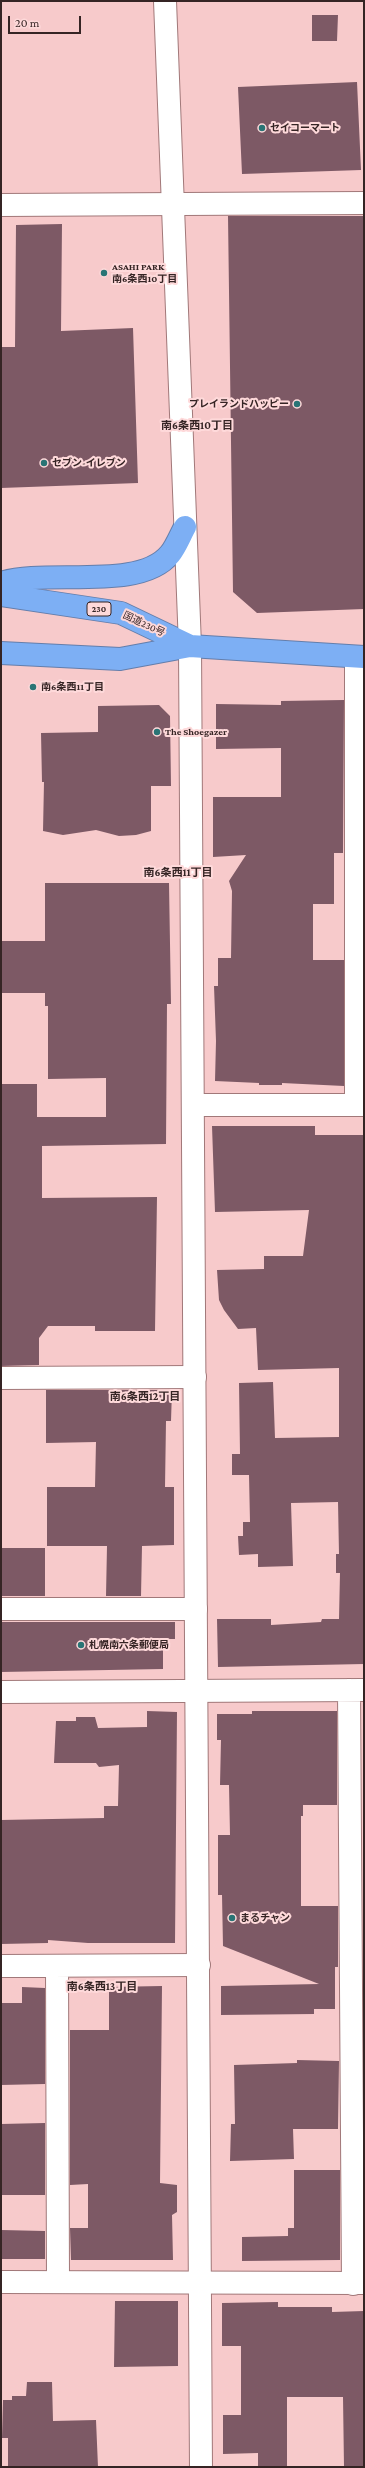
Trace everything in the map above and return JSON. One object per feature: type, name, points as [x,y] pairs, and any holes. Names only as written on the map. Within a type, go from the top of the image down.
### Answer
[{"type":"highway","points":[[1,583],[40,577],[122,576],[147,570],[170,555],[185,528]]},
{"type":"highway","name":"国道230号","points":[[1,595],[121,613],[190,646]]},
{"type":"highway","name":"国道230号","points":[[1,653],[49,654],[120,659],[190,646],[360,657]]},
{"type":"street","points":[[165,1],[190,646],[201,2467]]},
{"type":"street","points":[[1,205],[364,203]]},
{"type":"street","points":[[192,1105],[360,1105],[360,657]]},
{"type":"street","points":[[1,1378],[195,1377]]},
{"type":"street","points":[[1,1609],[196,1609]]},
{"type":"street","points":[[1,1692],[357,1690],[358,2283],[1,2282]]},
{"type":"street","points":[[1,1966],[199,1965]]},
{"type":"street","points":[[57,1966],[58,2282]]},
{"type":"building","points":[[312,15],[338,15],[337,41],[312,41]]},
{"type":"building","points":[[357,82],[361,170],[242,174],[238,87]]},
{"type":"building","name":"プレイランドハッピー","points":[[228,216],[364,216],[364,609],[257,613],[233,592]]},
{"type":"building","points":[[62,224],[61,331],[133,328],[138,483],[1,488],[1,347],[15,347],[16,225]]},
{"type":"building","points":[[344,700],[343,853],[334,853],[334,904],[313,904],[313,960],[344,960],[344,1086],[282,1083],[282,1085],[259,1085],[259,1083],[215,1081],[216,1041],[214,986],[218,986],[218,958],[231,958],[232,891],[229,881],[246,855],[213,857],[213,797],[281,797],[281,748],[216,749],[216,704],[281,705],[281,701]]},
{"type":"building","points":[[159,705],[170,716],[171,786],[151,786],[151,831],[136,835],[119,836],[96,830],[63,835],[43,831],[44,782],[42,782],[41,733],[98,732],[98,706]]},
{"type":"building","points":[[45,883],[169,883],[171,1004],[167,1004],[166,1144],[42,1146],[42,1198],[157,1197],[155,1331],[95,1331],[95,1326],[48,1326],[39,1338],[39,1365],[1,1366],[1,1084],[37,1084],[37,1117],[106,1117],[106,1078],[48,1079],[48,1006],[45,1006],[45,993],[1,993],[1,941],[45,941]]},
{"type":"building","points":[[212,1126],[315,1126],[315,1135],[364,1135],[364,1664],[218,1667],[217,1619],[271,1619],[271,1625],[321,1622],[322,1619],[339,1619],[340,1573],[336,1573],[336,1554],[339,1554],[338,1502],[291,1503],[293,1566],[258,1567],[258,1554],[239,1555],[238,1536],[243,1536],[243,1522],[250,1522],[249,1475],[232,1475],[232,1454],[240,1454],[239,1383],[273,1382],[275,1438],[339,1437],[339,1368],[258,1370],[256,1328],[238,1329],[224,1310],[219,1300],[217,1270],[264,1269],[264,1256],[303,1256],[309,1210],[215,1212]]},
{"type":"building","points":[[46,1390],[172,1390],[171,1421],[166,1421],[165,1487],[174,1487],[174,1545],[142,1546],[141,1596],[106,1596],[107,1546],[47,1546],[47,1487],[95,1487],[96,1442],[46,1443]]},
{"type":"building","points":[[1,1548],[45,1548],[45,1596],[1,1596]]},
{"type":"building","points":[[1,1622],[175,1622],[175,1639],[163,1639],[163,1669],[1,1672]]},
{"type":"building","points":[[147,1711],[177,1712],[175,1943],[88,1943],[48,1940],[48,1943],[1,1944],[1,1820],[104,1818],[104,1806],[118,1806],[119,1765],[99,1767],[96,1763],[54,1763],[56,1721],[76,1721],[76,1717],[95,1717],[98,1728],[147,1727]]},
{"type":"building","points":[[252,1711],[337,1711],[337,1805],[303,1805],[303,1816],[301,1816],[301,1906],[338,1906],[338,1967],[335,1967],[335,2009],[314,2009],[314,2014],[221,2015],[221,1986],[319,1984],[223,1946],[222,1895],[218,1895],[218,1835],[230,1835],[229,1785],[220,1785],[221,1740],[217,1740],[217,1714],[252,1714]]},
{"type":"building","points":[[162,1986],[160,2183],[177,2185],[177,2212],[172,2215],[173,2260],[71,2260],[70,2228],[88,2228],[88,2184],[70,2185],[70,2030],[109,2030],[109,1987]]},
{"type":"building","points":[[22,1987],[45,1988],[45,2084],[1,2085],[1,2003],[22,2003]]},
{"type":"building","points":[[297,2060],[339,2061],[338,2129],[293,2129],[294,2159],[230,2161],[231,2124],[235,2124],[234,2065],[297,2063]]},
{"type":"building","points":[[45,2123],[45,2195],[1,2195],[1,2124]]},
{"type":"building","points":[[294,2170],[340,2170],[340,2260],[242,2261],[242,2237],[288,2236],[288,2228],[294,2228]]},
{"type":"building","points":[[1,2230],[45,2231],[45,2259],[1,2259]]},
{"type":"building","points":[[115,2301],[178,2301],[178,2366],[114,2367]]},
{"type":"building","points":[[278,2302],[278,2307],[332,2307],[332,2312],[364,2311],[364,2467],[344,2467],[343,2397],[287,2397],[287,2467],[258,2467],[258,2453],[223,2454],[223,2415],[241,2415],[241,2346],[222,2346],[222,2303]]},
{"type":"building","points":[[27,2382],[52,2382],[53,2421],[96,2420],[98,2467],[8,2467],[8,2438],[2,2438],[3,2400],[12,2400],[12,2396],[26,2396]]},
{"type":"place","name":"セイコーマート","points":[[262,128]]},
{"type":"place","name":"ASAHI PARK 南6条西10丁目","points":[[104,273]]},
{"type":"place","name":"プレイランドハッピー","points":[[297,404]]},
{"type":"place","name":"セブン-イレブン","points":[[44,463]]},
{"type":"place","name":"南6条西11丁目","points":[[33,687]]},
{"type":"place","name":"The Shoegazer","points":[[157,732]]},
{"type":"place","name":"札幌南六条郵便局","points":[[81,1645]]},
{"type":"place","name":"まるチャン","points":[[232,1918]]},
{"type":"district","name":"南6条西10丁目","points":[[197,426]]},
{"type":"district","name":"南6条西11丁目","points":[[178,873]]},
{"type":"district","name":"南6条西12丁目","points":[[145,1397]]},
{"type":"district","name":"南6条西13丁目","points":[[102,1987]]}]
